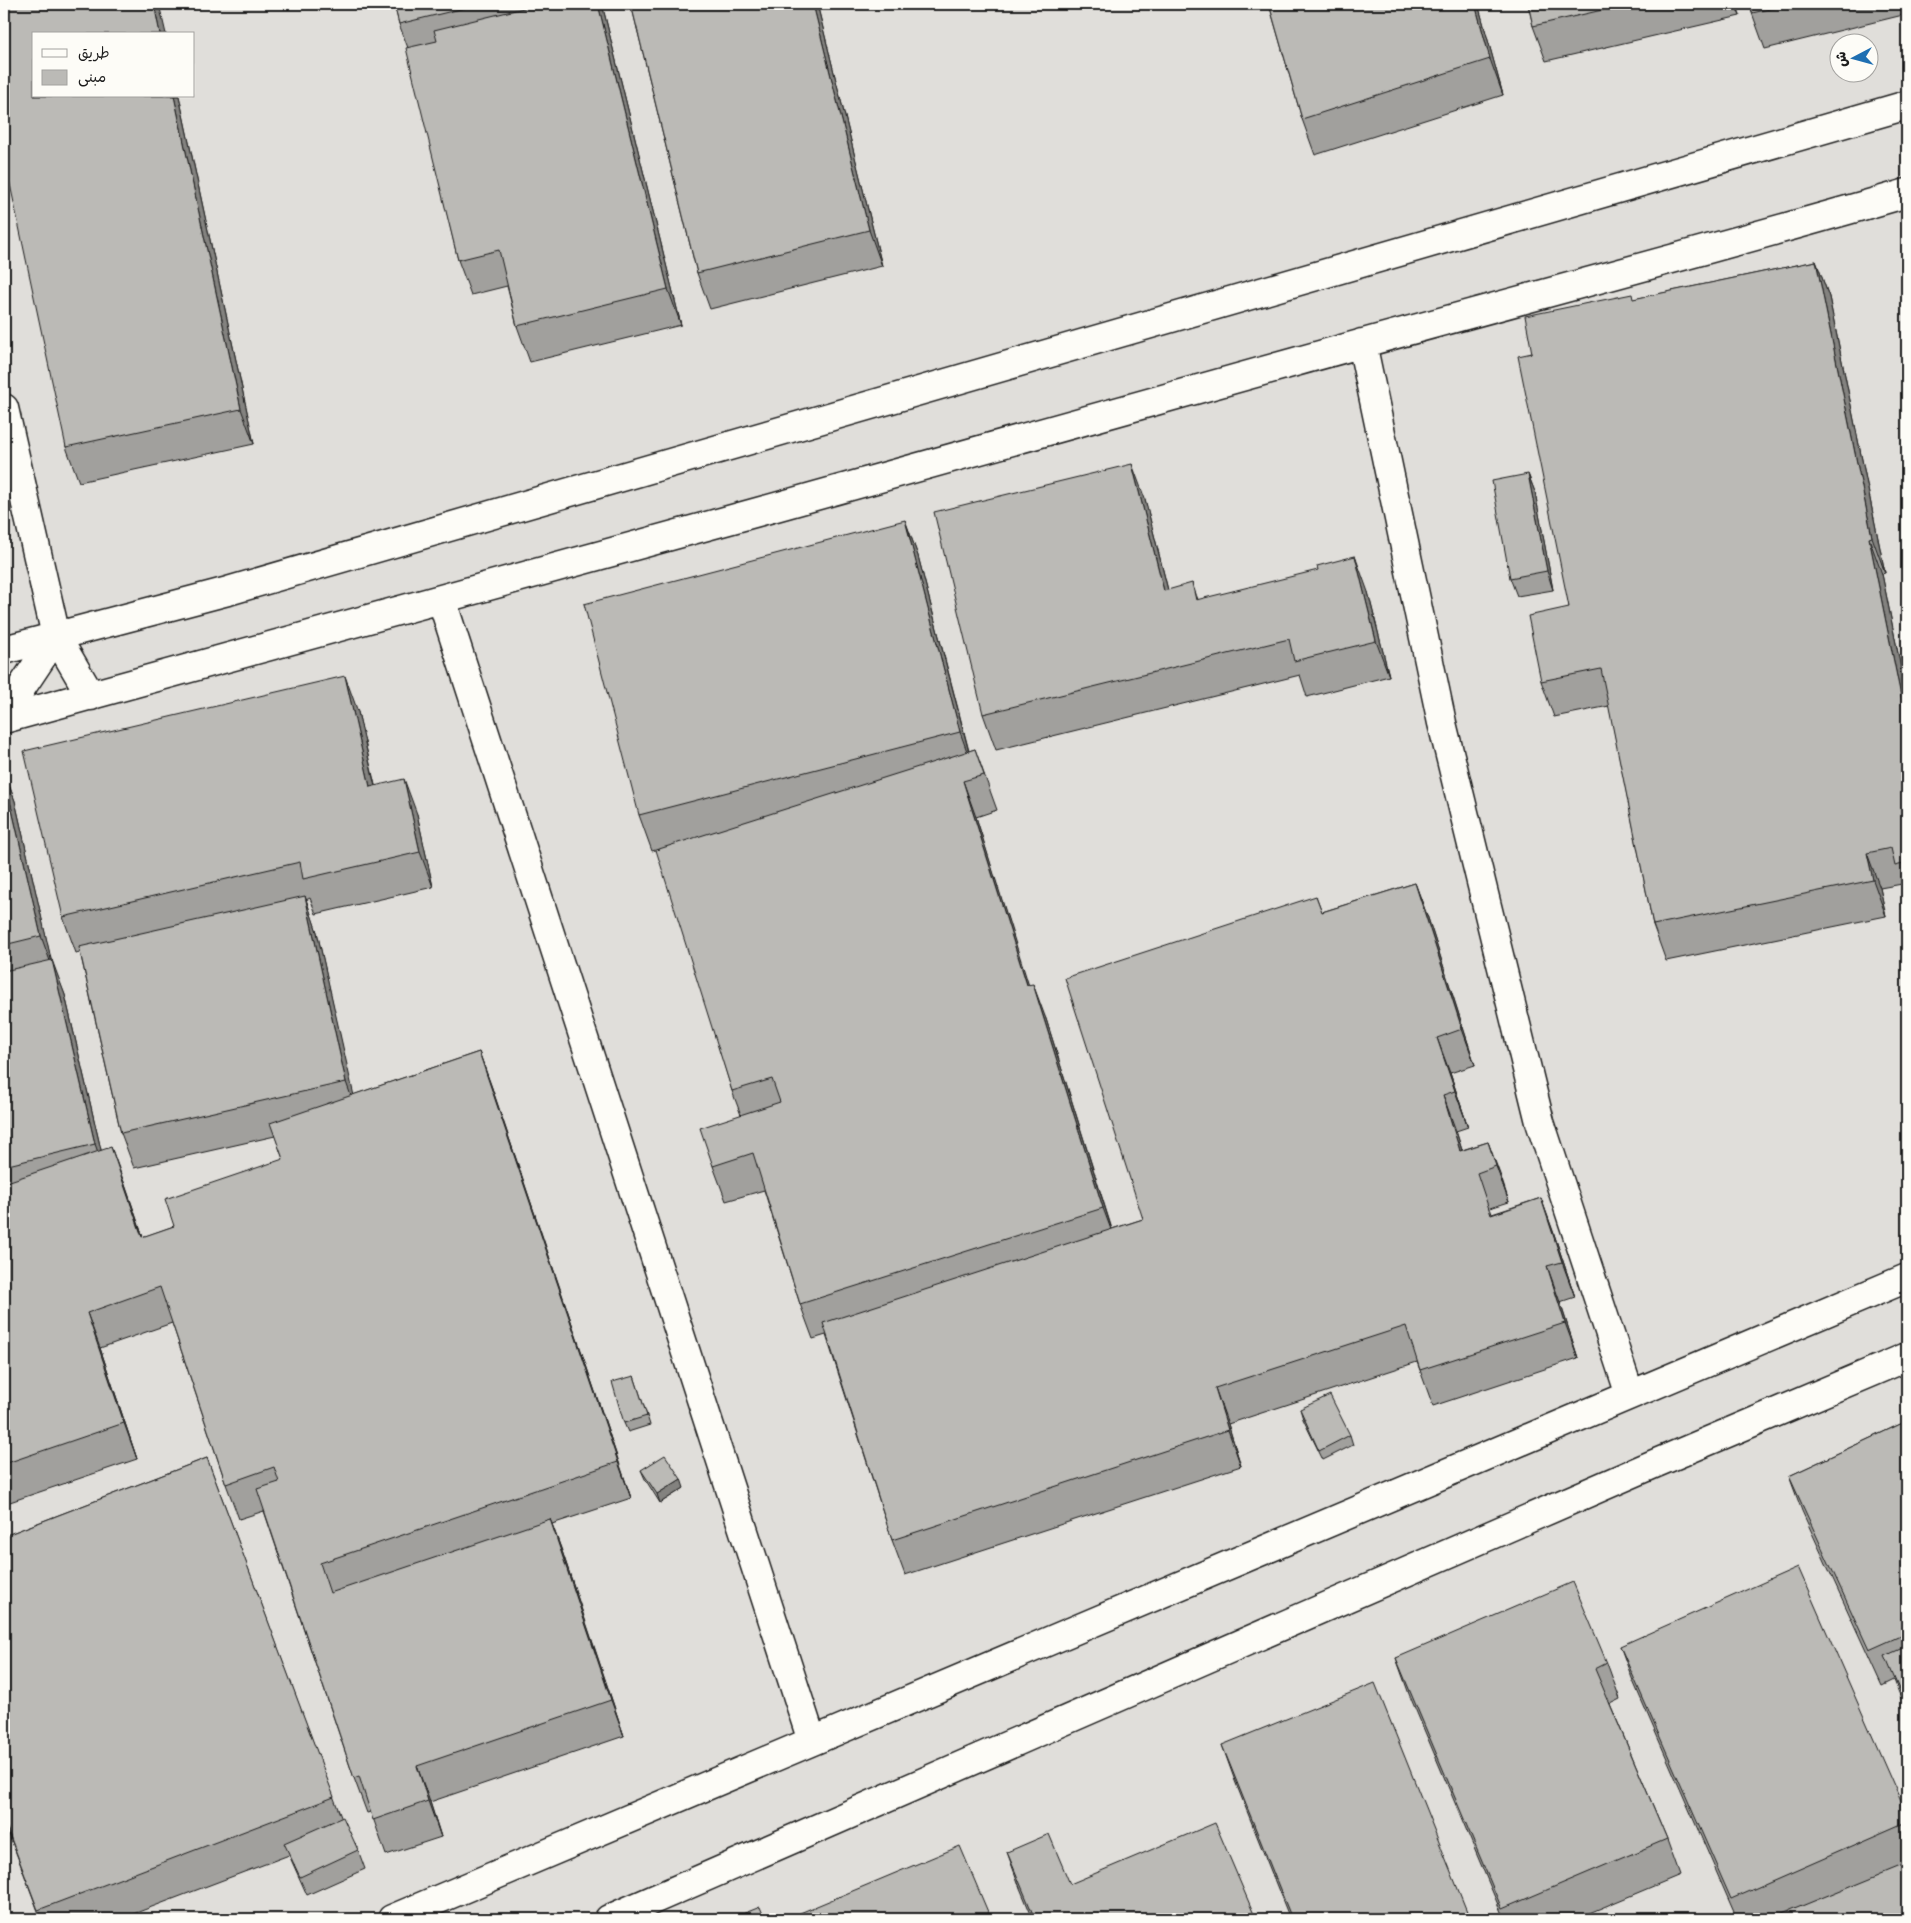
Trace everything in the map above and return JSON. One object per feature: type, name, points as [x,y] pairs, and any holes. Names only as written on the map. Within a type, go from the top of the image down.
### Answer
[{"type":"street","points":[[4,650],[238,588],[1907,105]]},
{"type":"street","points":[[4,720],[442,601],[1362,344],[1732,244],[1907,193]]},
{"type":"street","points":[[1362,344],[1442,723],[1540,1122],[1630,1395]]},
{"type":"street","points":[[4,408],[56,636],[91,696]]},
{"type":"street","points":[[442,601],[812,1741]]},
{"type":"street","points":[[4,714],[56,636]]},
{"type":"street","points":[[392,1919],[1907,1278]]},
{"type":"street","points":[[609,1919],[1662,1460],[1907,1357]]},
{"type":"shaded area","points":[[4,4],[1907,4],[1907,1919],[4,1919]]},
{"type":"building","points":[[4,4],[154,4],[160,32],[32,32],[32,98],[174,98],[241,409],[66,447],[4,156]]},
{"type":"building","points":[[394,4],[481,4],[399,24]]},
{"type":"building","points":[[540,4],[598,4],[668,289],[517,326],[499,250],[458,260],[406,48],[437,41],[434,30]]},
{"type":"building","points":[[631,4],[813,4],[869,230],[697,273]]},
{"type":"building","points":[[1269,4],[1475,4],[1490,59],[1302,119]]},
{"type":"building","points":[[1528,4],[1628,4],[1533,26]]},
{"type":"building","points":[[1750,4],[1792,4],[1752,13]]},
{"type":"building","points":[[1816,261],[1872,537],[1869,538],[1907,726],[1907,863],[1895,866],[1891,848],[1867,853],[1873,880],[1653,925],[1601,669],[1541,681],[1528,616],[1569,607],[1518,356],[1532,353],[1525,316],[1632,294],[1633,299]]},
{"type":"building","points":[[1132,464],[1164,591],[1192,583],[1196,600],[1318,570],[1317,566],[1355,556],[1376,641],[1294,661],[1289,639],[983,714],[934,512]]},
{"type":"building","points":[[1528,474],[1547,571],[1510,578],[1492,481]]},
{"type":"building","points":[[905,520],[960,732],[639,815],[584,604]]},
{"type":"building","points":[[345,676],[370,787],[404,779],[420,852],[303,879],[300,862],[63,917],[24,751]]},
{"type":"building","points":[[975,749],[984,775],[963,781],[1027,985],[1033,984],[1103,1208],[800,1304],[753,1153],[713,1166],[700,1128],[780,1102],[772,1079],[732,1091],[656,850]]},
{"type":"building","points":[[4,775],[41,936],[4,945]]},
{"type":"building","points":[[1415,883],[1462,1029],[1437,1038],[1455,1091],[1443,1095],[1460,1151],[1488,1142],[1496,1166],[1477,1173],[1491,1215],[1541,1198],[1562,1262],[1547,1266],[1565,1323],[1420,1370],[1406,1326],[1215,1388],[1228,1430],[892,1540],[823,1323],[1143,1219],[1065,978],[1316,896],[1322,912]]},
{"type":"building","points":[[305,896],[346,1082],[121,1133],[79,947]]},
{"type":"building","points":[[52,960],[95,1144],[4,1166],[4,971]]},
{"type":"building","points":[[479,1052],[618,1462],[320,1563],[330,1593],[550,1519],[611,1700],[417,1766],[428,1801],[373,1820],[359,1776],[354,1778],[257,1489],[279,1482],[274,1467],[226,1484],[160,1287],[87,1313],[124,1423],[4,1464],[4,1183],[111,1147],[142,1237],[174,1226],[165,1199],[283,1159],[270,1123]]},
{"type":"building","points":[[634,1376],[647,1416],[624,1423],[612,1382]]},
{"type":"building","points":[[1330,1395],[1350,1435],[1319,1451],[1300,1409]]},
{"type":"building","points":[[1907,1421],[1907,1633],[1869,1650],[1789,1476]]},
{"type":"building","points":[[665,1455],[681,1479],[657,1494],[641,1470]]},
{"type":"building","points":[[207,1458],[334,1797],[38,1910],[4,1820],[4,1536]]},
{"type":"building","points":[[1798,1567],[1907,1815],[1907,1822],[1731,1899],[1620,1646]]},
{"type":"building","points":[[1573,1582],[1607,1663],[1595,1669],[1667,1839],[1502,1909],[1396,1658]]},
{"type":"building","points":[[1907,1646],[1907,1708],[1885,1656]]},
{"type":"building","points":[[1375,1683],[1470,1919],[1292,1919],[1222,1745]]},
{"type":"building","points":[[343,1817],[358,1850],[300,1877],[284,1843]]},
{"type":"building","points":[[1215,1823],[1256,1919],[1035,1919],[1007,1852],[1049,1834],[1070,1884]]},
{"type":"building","points":[[960,1846],[991,1919],[802,1919],[800,1913]]},
{"type":"building","points":[[1907,1863],[1907,1919],[1770,1919]]},
{"type":"building","points":[[760,1907],[765,1919],[730,1919]]}]
